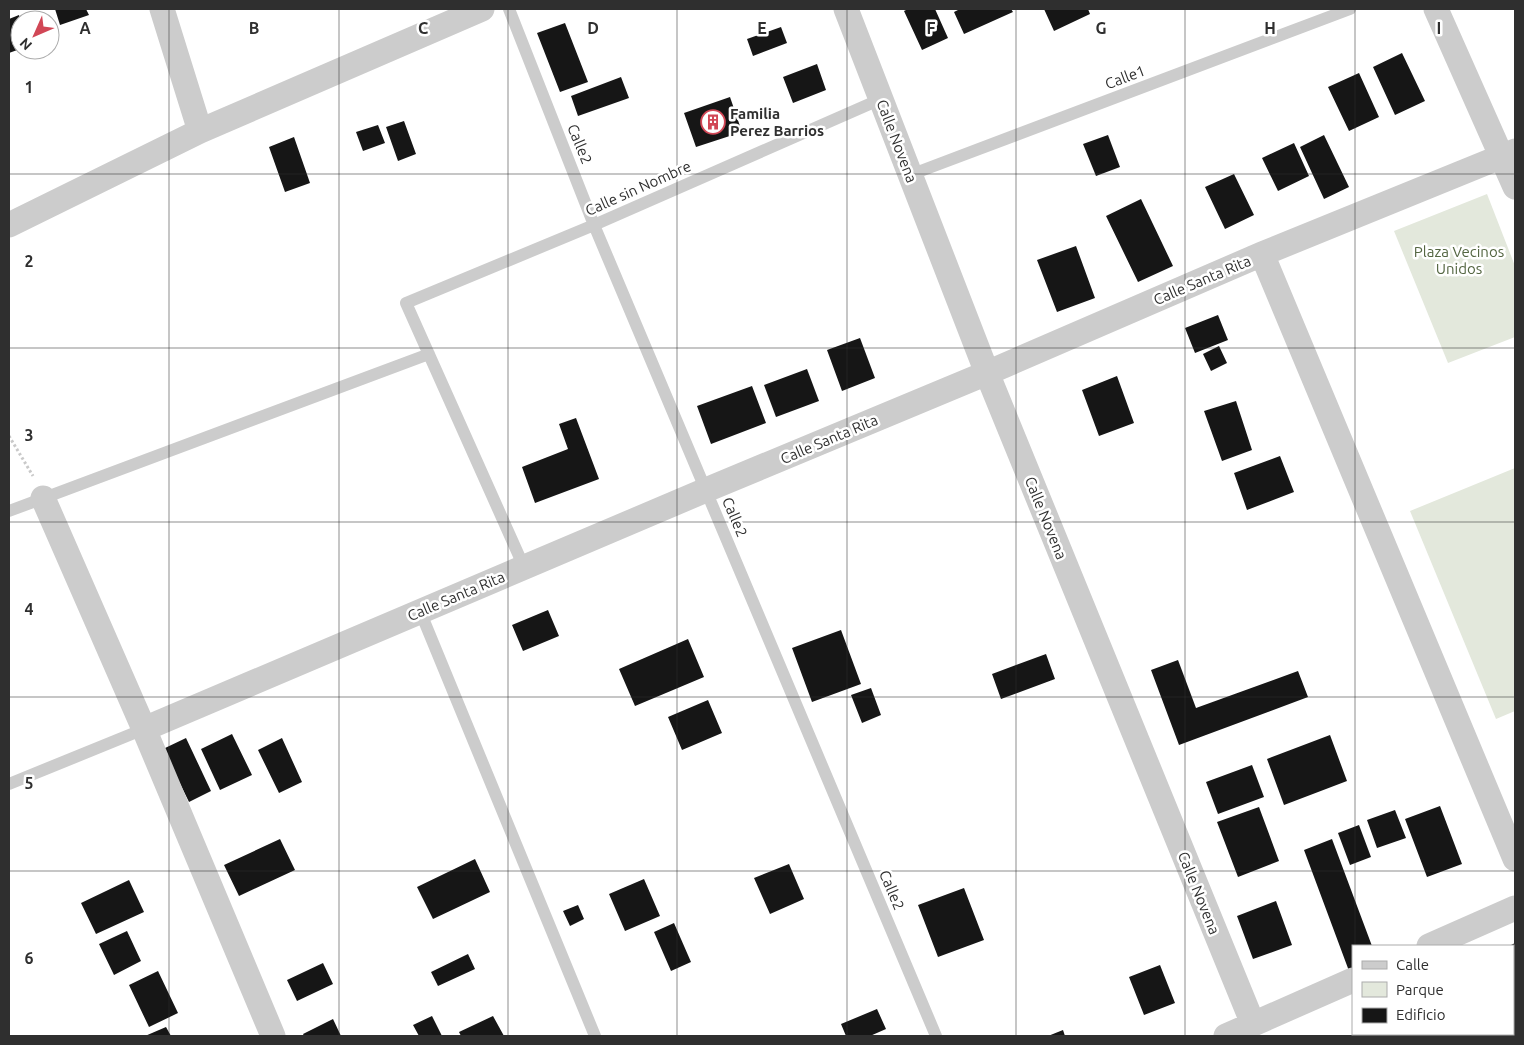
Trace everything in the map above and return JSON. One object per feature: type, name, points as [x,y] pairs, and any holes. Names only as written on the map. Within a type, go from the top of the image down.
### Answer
[{"type":"street","points":[[162,9],[200,131]]},
{"type":"street","points":[[9,225],[200,131],[482,9]]},
{"type":"street","name":"Calle Novena","points":[[846,9],[987,373],[1252,1024]]},
{"type":"street","points":[[1436,9],[1509,154],[1515,187]]},
{"type":"street","name":"Calle Santa Rita","points":[[144,729],[706,490],[987,373],[1262,254],[1509,154]]},
{"type":"street","points":[[1262,254],[1515,859]]},
{"type":"street","points":[[44,498],[144,729],[273,1036]]},
{"type":"street","points":[[1431,945],[1515,908]]},
{"type":"street","points":[[1226,1036],[1352,981]]},
{"type":"lane","name":"Calle2","points":[[509,9],[594,225],[936,1036]]},
{"type":"lane","name":"Calle1","points":[[910,175],[1350,9]]},
{"type":"lane","name":"Calle sin Nombre","points":[[429,354],[406,303],[594,225],[881,99]]},
{"type":"lane","points":[[9,511],[429,354],[524,567]]},
{"type":"lane","points":[[420,612],[595,1036]]},
{"type":"lane","points":[[9,784],[144,729]]},
{"type":"green space","name":"Plaza Vecinos Unidos","points":[[1487,194],[1515,266],[1515,337],[1448,363],[1394,231]]},
{"type":"green space","points":[[1515,468],[1515,711],[1496,719],[1410,511]]},
{"type":"building","points":[[86,9],[89,15],[60,25],[60,10],[55,10]]},
{"type":"building","points":[[908,9],[935,9],[948,38],[922,50],[904,11]]},
{"type":"building","points":[[960,9],[1011,9],[1013,12],[964,34],[954,12]]},
{"type":"building","points":[[1044,9],[1088,9],[1090,14],[1054,31]]},
{"type":"building","points":[[9,19],[10,19],[9,53]]},
{"type":"building","points":[[565,23],[588,82],[560,92],[537,33]]},
{"type":"building","points":[[781,27],[787,43],[753,56],[747,39]]},
{"type":"building","points":[[1402,53],[1425,101],[1395,115],[1373,67]]},
{"type":"building","points":[[817,64],[826,90],[793,103],[783,77]]},
{"type":"building","points":[[1359,73],[1379,117],[1349,131],[1328,87]]},
{"type":"building","points":[[621,77],[629,98],[578,116],[571,96]]},
{"type":"building","name":"Familia Perez Barrios","points":[[730,97],[742,132],[696,147],[684,113]]},
{"type":"building","points":[[404,121],[416,154],[398,161],[386,127]]},
{"type":"building","points":[[378,125],[385,143],[363,151],[356,132]]},
{"type":"building","points":[[1108,135],[1120,167],[1096,176],[1083,144]]},
{"type":"building","points":[[1324,135],[1349,187],[1324,199],[1300,147]]},
{"type":"building","points":[[294,137],[310,183],[285,192],[269,147]]},
{"type":"building","points":[[1294,143],[1309,176],[1278,191],[1262,158]]},
{"type":"building","points":[[1234,174],[1254,215],[1225,229],[1205,187]]},
{"type":"building","points":[[1141,199],[1173,266],[1138,282],[1106,216]]},
{"type":"building","points":[[1076,246],[1095,298],[1057,312],[1037,260]]},
{"type":"building","points":[[1218,315],[1228,340],[1195,353],[1185,328]]},
{"type":"building","points":[[860,338],[875,378],[842,391],[827,350]]},
{"type":"building","points":[[1219,346],[1227,363],[1211,371],[1203,354]]},
{"type":"building","points":[[807,369],[819,401],[776,417],[764,385]]},
{"type":"building","points":[[1117,376],[1134,423],[1099,436],[1082,390]]},
{"type":"building","points":[[752,386],[766,423],[711,444],[697,406]]},
{"type":"building","points":[[1236,401],[1252,450],[1222,461],[1204,411]]},
{"type":"building","points":[[576,418],[599,479],[535,503],[522,467],[568,449],[559,424]]},
{"type":"building","points":[[1280,456],[1294,492],[1247,510],[1234,473]]},
{"type":"building","points":[[548,610],[559,636],[523,651],[512,625]]},
{"type":"building","points":[[841,630],[861,684],[812,702],[792,648]]},
{"type":"building","points":[[688,639],[704,677],[635,706],[619,669]]},
{"type":"building","points":[[1046,654],[1055,679],[1001,699],[992,674]]},
{"type":"building","points":[[1178,660],[1196,708],[1298,671],[1308,697],[1179,745],[1151,670]]},
{"type":"building","points":[[871,688],[881,715],[862,723],[851,695]]},
{"type":"building","points":[[708,700],[722,733],[682,750],[668,717]]},
{"type":"building","points":[[232,734],[252,775],[220,790],[201,749]]},
{"type":"building","points":[[1330,735],[1347,781],[1284,805],[1267,759]]},
{"type":"building","points":[[186,738],[211,791],[189,802],[163,749]]},
{"type":"building","points":[[282,738],[302,782],[279,793],[258,750]]},
{"type":"building","points":[[1252,765],[1264,797],[1218,814],[1206,782]]},
{"type":"building","points":[[1440,806],[1462,864],[1427,877],[1405,819]]},
{"type":"building","points":[[1259,807],[1279,861],[1238,877],[1217,822]]},
{"type":"building","points":[[1395,810],[1406,838],[1377,848],[1367,820]]},
{"type":"building","points":[[1359,825],[1371,857],[1350,865],[1338,833]]},
{"type":"building","points":[[280,839],[295,870],[239,896],[224,865]]},
{"type":"building","points":[[1332,839],[1372,945],[1352,945],[1352,970],[1349,971],[1304,850]]},
{"type":"building","points":[[475,859],[490,892],[433,919],[417,887]]},
{"type":"building","points":[[789,864],[804,899],[770,914],[754,878]]},
{"type":"building","points":[[644,879],[660,916],[625,931],[609,894]]},
{"type":"building","points":[[129,880],[144,912],[96,934],[81,903]]},
{"type":"building","points":[[964,888],[984,940],[938,957],[918,905]]},
{"type":"building","points":[[1276,901],[1292,945],[1253,959],[1237,916]]},
{"type":"building","points":[[578,905],[584,919],[570,926],[563,911]]},
{"type":"building","points":[[674,923],[691,962],[671,971],[654,932]]},
{"type":"building","points":[[127,931],[141,961],[114,975],[99,944]]},
{"type":"building","points":[[1515,943],[1515,969],[1514,945],[1511,945]]},
{"type":"building","points":[[468,954],[475,969],[438,986],[431,972]]},
{"type":"building","points":[[323,963],[333,984],[297,1001],[287,980]]},
{"type":"building","points":[[1160,965],[1175,1003],[1144,1015],[1129,977]]},
{"type":"building","points":[[158,971],[178,1013],[149,1027],[129,985]]},
{"type":"building","points":[[877,1009],[886,1029],[870,1036],[846,1036],[841,1024]]},
{"type":"building","points":[[432,1016],[442,1036],[419,1036],[413,1025]]},
{"type":"building","points":[[493,1016],[504,1036],[461,1036],[459,1032]]},
{"type":"building","points":[[333,1019],[341,1036],[304,1036],[303,1034]]},
{"type":"building","points":[[166,1027],[171,1036],[145,1036]]},
{"type":"building","points":[[1063,1030],[1065,1036],[1048,1036]]},
{"type":"building","points":[[1426,1035],[1462,1035],[1459,1036]]},
{"type":"place","name":"Familia Perez Barrios","points":[[713,122]]}]
